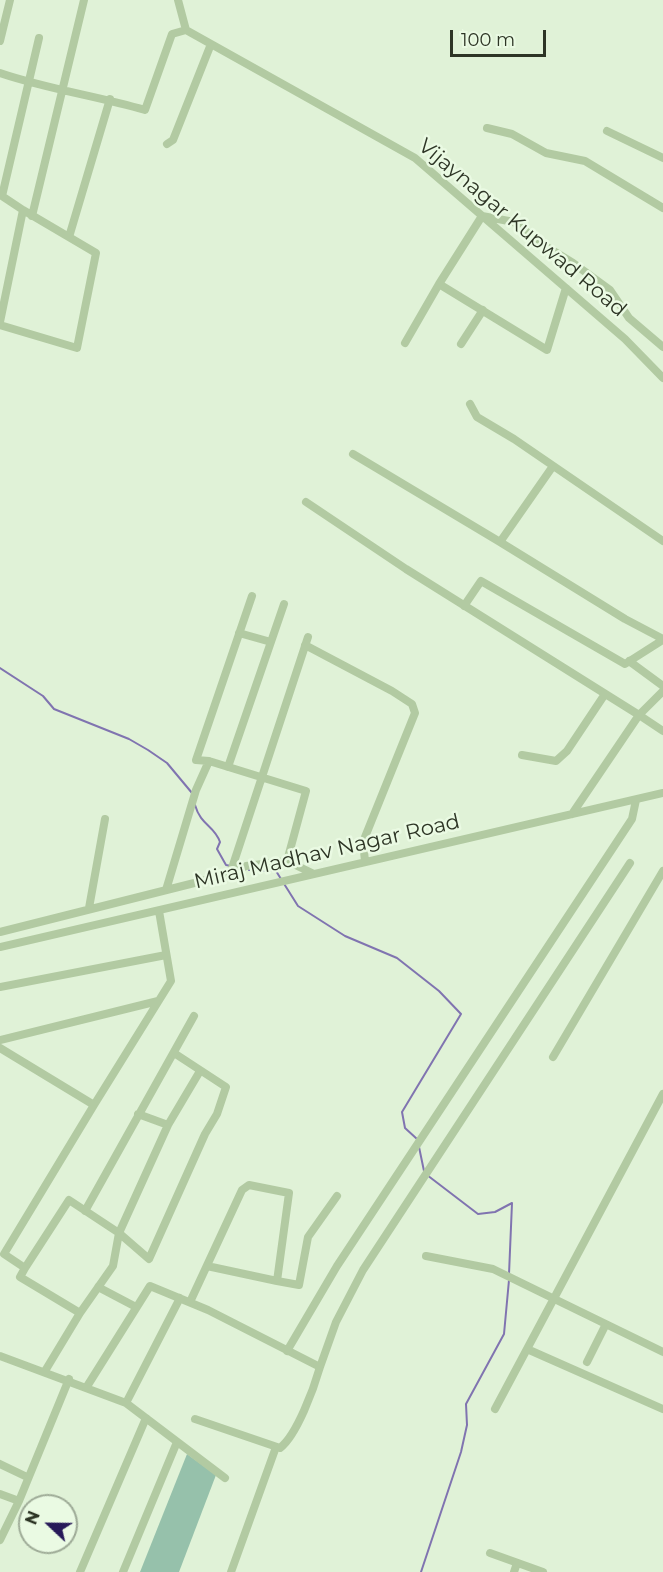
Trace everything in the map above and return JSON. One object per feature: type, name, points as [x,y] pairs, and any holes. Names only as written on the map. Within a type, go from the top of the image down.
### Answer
[{"type":"street","points":[[0,41],[10,0]]},
{"type":"street","points":[[32,216],[84,0]]},
{"type":"street","points":[[0,73],[29,83],[110,99],[145,110],[172,34],[186,30],[178,0]]},
{"type":"street","name":"Vijaynagar Kupwad Road","points":[[186,30],[340,114],[415,158],[661,372]]},
{"type":"street","points":[[22,210],[0,324],[77,348],[96,253],[1,196],[39,38]]},
{"type":"street","points":[[167,144],[173,140],[211,44]]},
{"type":"street","points":[[69,237],[110,99]]},
{"type":"street","points":[[487,128],[512,134],[546,153],[585,161],[663,208]]},
{"type":"street","points":[[607,131],[663,158]]},
{"type":"street","points":[[405,343],[482,216],[514,222],[573,263],[610,290],[629,318],[663,347]]},
{"type":"street","points":[[439,284],[547,350],[566,288]]},
{"type":"street","points":[[461,344],[483,310]]},
{"type":"street","points":[[470,404],[477,417],[514,439],[663,542]]},
{"type":"street","points":[[353,454],[662,640],[625,664],[481,581],[464,606]]},
{"type":"street","points":[[500,542],[553,466]]},
{"type":"street","points":[[306,502],[464,606],[663,732]]},
{"type":"street","points":[[252,596],[196,760],[209,761],[264,776],[306,791],[287,861]]},
{"type":"street","points":[[228,767],[284,604]]},
{"type":"street","points":[[239,633],[271,642]]},
{"type":"street","points":[[230,874],[307,641],[412,704],[416,713],[363,842],[365,861]]},
{"type":"street","points":[[629,661],[663,686]]},
{"type":"street","points":[[573,814],[639,715],[663,691]]},
{"type":"street","points":[[522,755],[556,761],[567,751],[605,694]]},
{"type":"street","points":[[166,890],[196,790],[209,761]]},
{"type":"street","name":"Miraj Madhav Nagar Road","points":[[0,946],[663,793]]},
{"type":"street","points":[[287,1351],[337,1266],[632,819],[636,800]]},
{"type":"street","points":[[89,908],[105,819]]},
{"type":"street","points":[[0,932],[230,874],[246,866],[287,861],[312,873]]},
{"type":"street","points":[[195,1419],[280,1448],[288,1442],[320,1367],[336,1322],[363,1270],[630,863]]},
{"type":"street","points":[[553,1057],[663,871]]},
{"type":"street","points":[[25,1268],[4,1254],[171,981],[159,910]]},
{"type":"street","points":[[0,987],[166,955]]},
{"type":"street","points":[[0,1040],[158,1001]]},
{"type":"street","points":[[85,1210],[194,1016]]},
{"type":"street","points":[[0,1048],[94,1105]]},
{"type":"street","points":[[80,1313],[20,1277],[69,1200],[119,1233],[149,1259],[205,1134],[217,1114],[226,1087],[174,1053]]},
{"type":"street","points":[[45,1371],[80,1313],[113,1266],[119,1233],[168,1125],[200,1071]]},
{"type":"street","points":[[495,1409],[663,1095]]},
{"type":"street","points":[[138,1114],[168,1125]]},
{"type":"street","points":[[190,1302],[242,1190],[249,1185],[289,1193],[277,1281]]},
{"type":"street","points":[[207,1266],[299,1285],[308,1237],[337,1196]]},
{"type":"street","points":[[426,1256],[493,1269],[605,1326],[663,1352]]},
{"type":"street","points":[[87,1388],[150,1286],[190,1302],[320,1367]]},
{"type":"street","points":[[98,1287],[136,1307]]},
{"type":"street","points":[[126,1403],[180,1298]]},
{"type":"street","points":[[587,1362],[605,1326]]},
{"type":"street","points":[[527,1349],[663,1409]]},
{"type":"street","points":[[0,1356],[69,1379],[126,1403],[225,1478]]},
{"type":"street","points":[[21,1494],[69,1379]]},
{"type":"street","points":[[80,1572],[146,1418]]},
{"type":"street","points":[[123,1572],[177,1442]]},
{"type":"street","points":[[231,1572],[276,1447]]},
{"type":"street","points":[[0,1464],[27,1477]]},
{"type":"street","points":[[0,1494],[18,1501]]},
{"type":"street","points":[[0,1540],[18,1503]]},
{"type":"street","points":[[490,1553],[543,1572]]},
{"type":"street","points":[[514,1572],[517,1563]]},
{"type":"green space","points":[[187,1454],[216,1475],[179,1572],[140,1572]]},
{"type":"waterway","points":[[0,668],[43,696],[54,709],[129,739],[148,750],[167,763],[192,793]]},
{"type":"waterway","points":[[195,805],[201,817],[217,836],[220,842],[217,849],[226,865],[231,866]]},
{"type":"waterway","points":[[249,870],[276,871],[298,906],[345,936],[397,958],[439,991],[461,1014],[402,1112],[405,1128],[417,1139]]},
{"type":"waterway","points":[[419,1147],[424,1171]]},
{"type":"waterway","points":[[427,1175],[478,1214],[495,1212],[512,1203],[509,1274]]},
{"type":"waterway","points":[[421,1572],[461,1452],[467,1425],[466,1404],[504,1334],[509,1280]]}]
